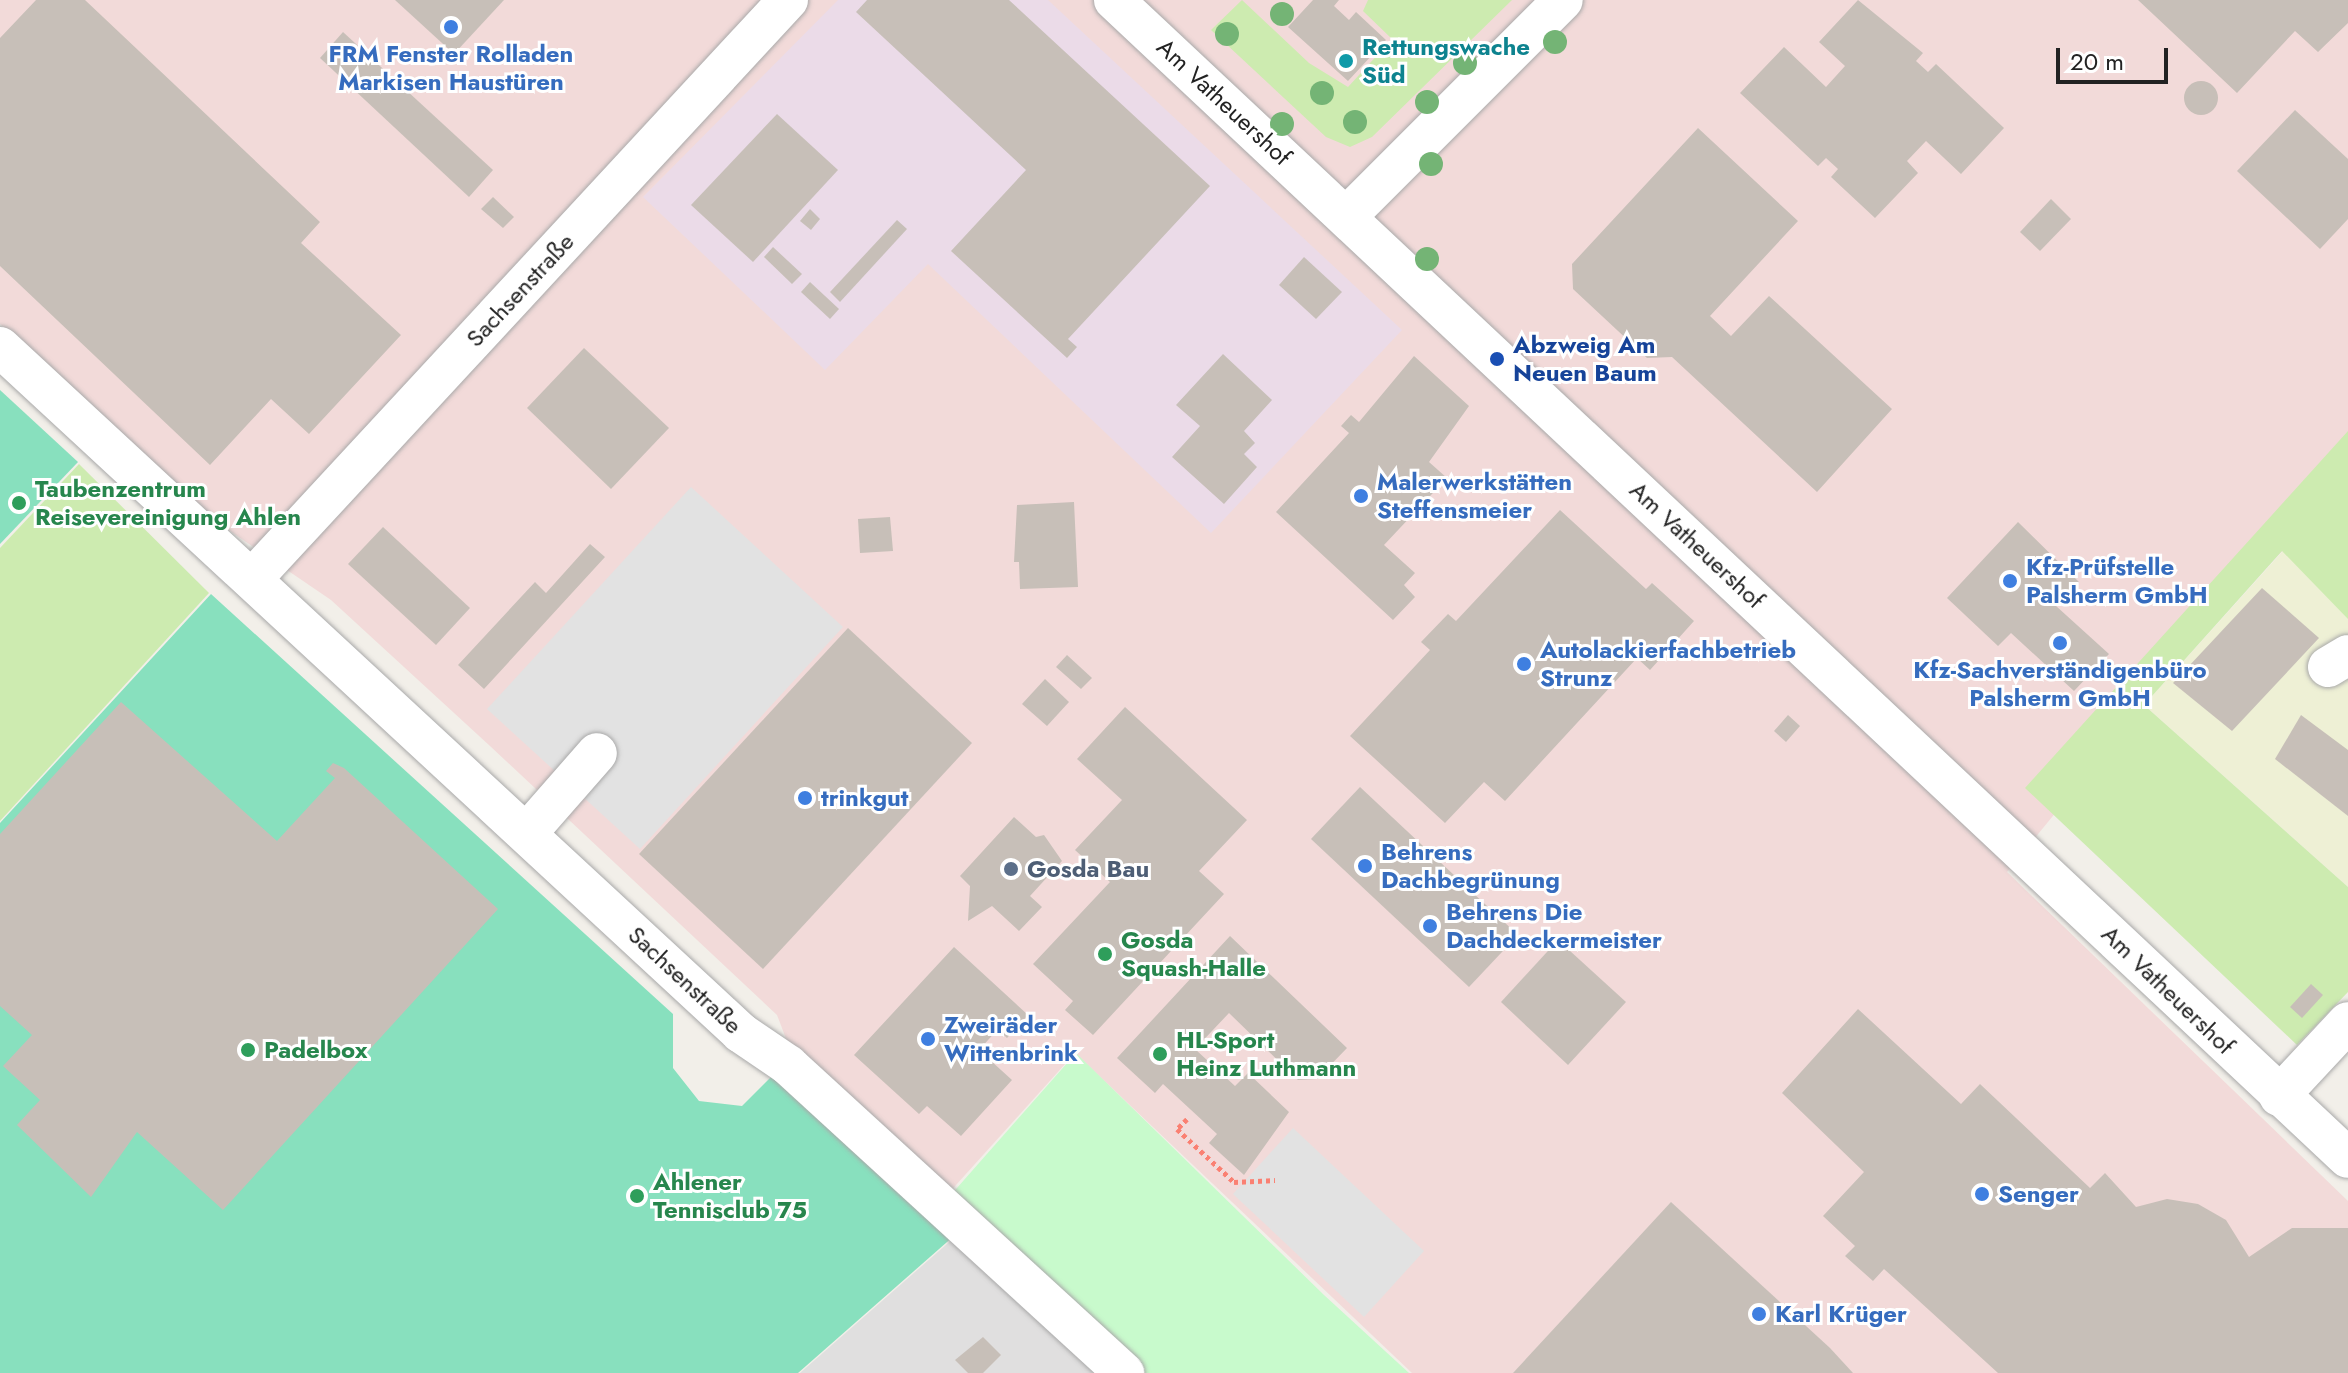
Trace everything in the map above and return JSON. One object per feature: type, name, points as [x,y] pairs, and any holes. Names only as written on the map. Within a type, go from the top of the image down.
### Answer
[{"type":"street","name":"Sachsenstraße","points":[[252,579],[788,0]]},
{"type":"street","name":"Am Vatheuershof","points":[[1114,0],[2348,1158]]},
{"type":"street","points":[[1347,216],[1563,0]]},
{"type":"street","name":"Sachsenstraße","points":[[0,347],[741,1033],[788,1065],[1124,1373]]},
{"type":"street","points":[[527,833],[597,753]]},
{"type":"street","points":[[2279,1096],[2348,1022]]},
{"type":"path","points":[[1187,1119],[1177,1129],[1234,1182],[1275,1180]]},
{"type":"shaded area","points":[[0,0],[2348,0],[2348,484],[2206,629],[2007,872],[2348,1201],[2348,1373],[1412,1373],[1075,1053],[947,1195],[792,1054],[777,1015],[490,746],[331,600],[208,516],[0,324]]},
{"type":"shaded area","points":[[838,0],[1048,0],[1402,330],[1211,533],[928,264],[825,370],[643,197]]},
{"type":"shaded area","points":[[691,487],[843,627],[640,849],[487,709]]},
{"type":"shaded area","points":[[1293,1128],[1424,1251],[1364,1317],[1233,1194]]},
{"type":"shaded area","points":[[956,1236],[1100,1373],[800,1373]]},
{"type":"green space","points":[[1242,0],[1309,63],[1348,87],[1392,39],[1363,11],[1368,0],[1512,0],[1372,137],[1350,147],[1326,137],[1211,30]]},
{"type":"green space","name":"Taubenzentrum Reisevereinigung Ahlen","points":[[0,390],[78,462],[0,544]]},
{"type":"green space","points":[[2348,431],[2348,619],[2282,551],[2144,705],[2348,887],[2348,992],[2297,1045],[2025,788]]},
{"type":"green space","points":[[79,464],[209,593],[0,821],[0,548]]},
{"type":"green space","points":[[2283,551],[2348,617],[2348,887],[2144,705]]},
{"type":"green space","points":[[211,594],[673,1014],[673,1068],[699,1101],[742,1106],[778,1070],[955,1235],[798,1373],[0,1373],[0,823]]},
{"type":"green space","points":[[1076,1053],[1324,1295],[1409,1373],[1143,1373],[949,1197]]},
{"type":"building","points":[[36,0],[85,0],[320,222],[301,243],[401,335],[309,434],[271,399],[210,465],[0,266],[0,38]]},
{"type":"building","name":"FRM Fenster Rolladen Markisen Haustüren","points":[[395,0],[504,0],[454,54]]},
{"type":"building","points":[[867,0],[1009,0],[1210,186],[1068,339],[1077,347],[1067,358],[951,251],[1026,170],[856,12]]},
{"type":"building","name":"Rettungswache Süd","points":[[1313,0],[1339,0],[1334,6],[1349,20],[1356,12],[1386,40],[1348,81],[1288,27]]},
{"type":"building","points":[[1858,0],[1923,53],[1916,61],[1928,72],[1936,64],[2004,128],[1961,174],[1926,141],[1907,161],[1918,173],[1875,218],[1831,177],[1838,169],[1826,158],[1818,166],[1740,93],[1784,47],[1826,87],[1845,66],[1819,42]]},
{"type":"building","points":[[2138,0],[2348,0],[2348,23],[2318,52],[2295,31],[2237,93]]},
{"type":"building","points":[[343,32],[493,170],[469,197],[320,58]]},
{"type":"building","points":[[2201,81],[2213,86],[2218,98],[2213,110],[2201,115],[2189,110],[2184,98],[2189,86]]},
{"type":"building","points":[[2295,110],[2348,159],[2348,219],[2320,249],[2237,171]]},
{"type":"building","points":[[777,114],[838,170],[753,262],[691,205]]},
{"type":"building","points":[[1698,128],[1798,221],[1710,316],[1731,336],[1769,296],[1892,409],[1817,492],[1672,357],[1647,358],[1573,289],[1572,264]]},
{"type":"building","points":[[493,197],[514,217],[503,228],[481,209]]},
{"type":"building","points":[[2051,199],[2071,219],[2040,251],[2020,232]]},
{"type":"building","points":[[810,209],[820,219],[811,230],[800,221]]},
{"type":"building","points":[[897,220],[907,229],[840,302],[830,292]]},
{"type":"building","points":[[773,247],[802,274],[792,284],[764,257]]},
{"type":"building","points":[[1304,257],[1342,292],[1316,319],[1279,285]]},
{"type":"building","points":[[810,282],[839,309],[830,319],[801,292]]},
{"type":"building","points":[[584,348],[669,428],[611,489],[527,408]]},
{"type":"building","points":[[1223,354],[1272,400],[1244,431],[1255,443],[1244,454],[1257,467],[1224,504],[1172,457],[1200,426],[1176,405]]},
{"type":"building","name":"Malerwerkstätten Steffensmeier","points":[[1414,356],[1469,406],[1429,462],[1447,478],[1384,545],[1415,573],[1404,585],[1415,597],[1393,620],[1276,512],[1349,433],[1341,426],[1351,415],[1359,422]]},
{"type":"building","points":[[1074,502],[1078,587],[1020,589],[1019,562],[1014,562],[1017,505]]},
{"type":"building","name":"Autolackierfachbetrieb Strunz","points":[[1560,510],[1646,589],[1652,583],[1694,621],[1650,670],[1637,658],[1505,801],[1484,782],[1445,823],[1350,736],[1430,650],[1421,642],[1448,614],[1456,621]]},
{"type":"building","points":[[890,517],[893,551],[860,553],[858,519]]},
{"type":"building","points":[[2018,522],[2079,582],[2060,603],[2045,596],[2109,654],[2074,691],[2011,633],[1998,646],[1947,598]]},
{"type":"building","points":[[383,527],[470,608],[436,645],[348,564]]},
{"type":"building","points":[[590,544],[605,557],[484,689],[458,665],[535,582],[546,593]]},
{"type":"building","points":[[2262,588],[2319,638],[2232,731],[2173,683]]},
{"type":"building","name":"trinkgut","points":[[848,628],[972,743],[763,969],[639,854]]},
{"type":"building","points":[[1067,655],[1092,678],[1081,689],[1056,667]]},
{"type":"building","points":[[1045,679],[1069,702],[1047,726],[1022,704]]},
{"type":"building","points":[[121,702],[277,841],[335,778],[326,771],[333,763],[344,768],[498,909],[223,1210],[137,1132],[91,1197],[17,1125],[40,1100],[3,1066],[32,1035],[0,1006],[0,834]]},
{"type":"building","points":[[1125,707],[1247,820],[1199,871],[1224,894],[1093,1035],[1065,1010],[1073,1001],[1033,964],[1110,882],[1075,850],[1122,800],[1077,759]]},
{"type":"building","points":[[1788,715],[1800,726],[1786,742],[1774,731]]},
{"type":"building","points":[[2301,715],[2348,750],[2348,816],[2275,759]]},
{"type":"building","points":[[1360,787],[1518,935],[1469,987],[1311,839]]},
{"type":"building","name":"Gosda Bau","points":[[1014,817],[1036,837],[1044,835],[1062,861],[1030,896],[1042,907],[1019,931],[992,906],[968,921],[970,886],[960,876]]},
{"type":"building","name":"HL-Sport Heinz Luthmann","points":[[1230,936],[1347,1048],[1317,1079],[1298,1080],[1229,1013],[1195,1049],[1235,1086],[1248,1073],[1289,1112],[1244,1175],[1209,1143],[1217,1134],[1163,1084],[1155,1093],[1117,1058]]},
{"type":"building","points":[[1558,940],[1626,1002],[1568,1065],[1501,1002]]},
{"type":"building","name":"Zweiräder Wittenbrink","points":[[954,947],[1028,1015],[1007,1038],[998,1029],[979,1050],[1012,1080],[961,1136],[927,1106],[919,1114],[854,1055]]},
{"type":"building","points":[[2311,984],[2323,995],[2302,1018],[2290,1007]]},
{"type":"building","name":"Senger","points":[[1858,1009],[1961,1104],[1980,1084],[2090,1188],[2105,1173],[2136,1207],[2167,1199],[2198,1204],[2226,1220],[2249,1257],[2292,1228],[2348,1228],[2348,1373],[1998,1373],[1884,1269],[1873,1281],[1845,1256],[1855,1246],[1823,1216],[1864,1172],[1782,1093]]},
{"type":"building","points":[[1671,1202],[1830,1348],[1853,1373],[1513,1373]]},
{"type":"building","points":[[983,1337],[1001,1355],[983,1373],[968,1373],[955,1360]]},
{"type":"place","name":"FRM Fenster Rolladen Markisen Haustüren","points":[[451,27]]},
{"type":"place","name":"Rettungswache Süd","points":[[1346,61]]},
{"type":"place","name":"Abzweig Am Neuen Baum","points":[[1497,359]]},
{"type":"place","name":"Malerwerkstätten Steffensmeier","points":[[1361,496]]},
{"type":"place","name":"Taubenzentrum Reisevereinigung Ahlen","points":[[19,503]]},
{"type":"place","name":"Kfz-Prüfstelle Palsherm GmbH","points":[[2010,581]]},
{"type":"place","name":"Kfz-Sachverständigenbüro Palsherm GmbH","points":[[2060,643]]},
{"type":"place","name":"Autolackierfachbetrieb Strunz","points":[[1524,664]]},
{"type":"place","name":"trinkgut","points":[[805,798]]},
{"type":"place","name":"Behrens Dachbegrünung","points":[[1365,866]]},
{"type":"place","name":"Gosda Bau","points":[[1011,869]]},
{"type":"place","name":"Behrens Die Dachdeckermeister","points":[[1430,926]]},
{"type":"place","name":"Gosda Squash-Halle","points":[[1105,954]]},
{"type":"place","name":"Zweiräder Wittenbrink","points":[[928,1039]]},
{"type":"place","name":"Padelbox","points":[[248,1050]]},
{"type":"place","name":"HL-Sport Heinz Luthmann","points":[[1160,1054]]},
{"type":"place","name":"Senger","points":[[1982,1194]]},
{"type":"place","name":"Ahlener Tennisclub 75","points":[[637,1196]]},
{"type":"place","name":"Karl Krüger","points":[[1759,1314]]}]
